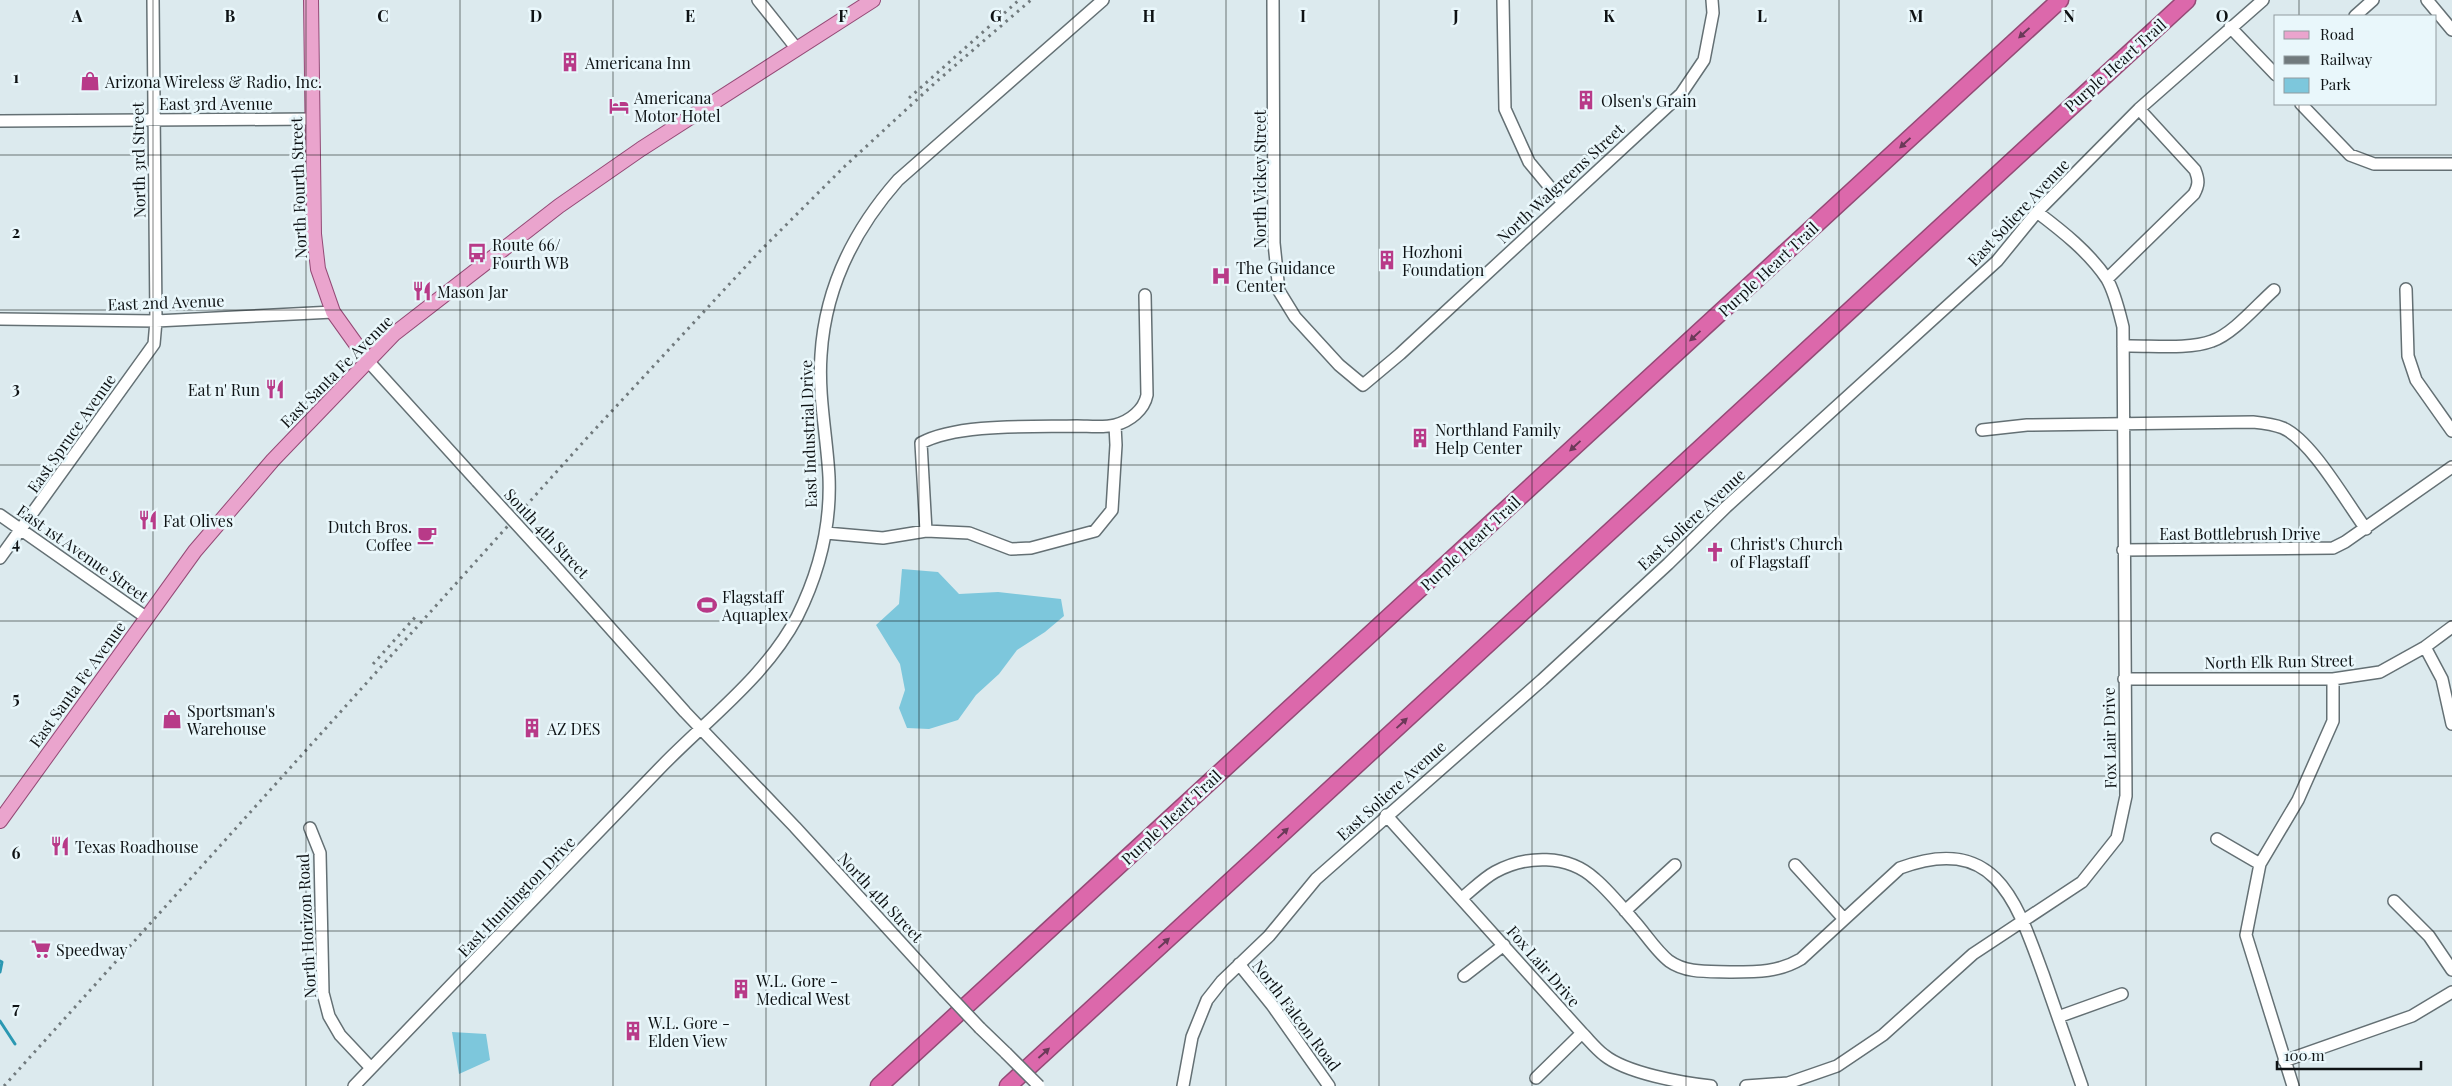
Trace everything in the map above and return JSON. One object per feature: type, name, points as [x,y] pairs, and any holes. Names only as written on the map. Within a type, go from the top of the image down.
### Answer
[{"type":"highway","name":"Purple Heart Trail","points":[[879,1086],[2060,0]]},
{"type":"highway","name":"Purple Heart Trail","points":[[1008,1086],[2187,0]]},
{"type":"main road","name":"North Fourth Street","points":[[311,0],[314,234],[318,269],[333,312],[368,361]]},
{"type":"main road","name":"East Santa Fe Avenue","points":[[0,821],[195,551],[252,485],[394,334],[559,206],[641,149],[872,0]]},
{"type":"street","name":"North 3rd Street","points":[[153,0],[156,320]]},
{"type":"street","points":[[758,0],[797,49]]},
{"type":"street","name":"East Industrial Drive","points":[[700,727],[768,661],[796,618],[815,575],[826,533],[829,476],[820,380],[821,355],[827,309],[837,276],[852,245],[880,200],[898,180],[1103,0]]},
{"type":"street","name":"North Vickey Street","points":[[1273,0],[1274,243],[1279,291],[1294,316],[1339,365],[1363,385]]},
{"type":"street","points":[[1503,0],[1505,108],[1529,162],[1564,203]]},
{"type":"street","name":"North Walgreens Street","points":[[1363,385],[1396,357],[1681,94],[1704,60],[1713,13],[1712,0]]},
{"type":"street","name":"East Soliere Avenue","points":[[1184,1086],[1192,1037],[1207,1000],[1239,964],[1269,936],[1316,879],[1386,815],[1542,680],[1668,564],[1726,507],[1998,261],[2037,212],[2139,109],[2262,0]]},
{"type":"street","points":[[2355,15],[2373,0]]},
{"type":"street","points":[[2427,0],[2452,30]]},
{"type":"street","points":[[2230,27],[2274,73]]},
{"type":"street","points":[[2302,105],[2350,155],[2374,164],[2452,164]]},
{"type":"street","points":[[2107,279],[2194,194],[2198,186],[2199,179],[2195,170],[2139,109]]},
{"type":"street","name":"East 3rd Avenue","points":[[0,121],[313,119]]},
{"type":"street","name":"Fox Lair Drive","points":[[1746,1086],[1788,1083],[1837,1066],[1882,1035],[1952,971],[2023,919],[2082,882],[2117,838],[2126,796],[2123,327],[2116,300],[2107,279],[2069,237],[2037,212]]},
{"type":"street","points":[[2406,289],[2408,356],[2416,380],[2452,431]]},
{"type":"street","points":[[2123,346],[2188,345],[2212,342],[2228,332],[2274,290]]},
{"type":"street","points":[[926,531],[920,443],[933,436],[988,429],[1116,425],[1139,412],[1145,405],[1145,295]]},
{"type":"street","name":"East 2nd Avenue","points":[[0,319],[156,320],[333,312]]},
{"type":"street","name":"East Spruce Avenue","points":[[0,558],[22,530],[154,344],[156,320]]},
{"type":"street","name":"South 4th Street","points":[[368,361],[700,727]]},
{"type":"street","points":[[1982,430],[2027,425],[2253,422],[2284,429],[2306,445],[2366,528]]},
{"type":"street","points":[[826,533],[883,538],[926,531],[969,533],[1011,549],[1031,548],[1094,531],[1112,510],[1116,425]]},
{"type":"street","name":"East Bottlebrush Drive","points":[[2123,550],[2316,550],[2333,548],[2366,528],[2452,467]]},
{"type":"street","name":"East 1st Avenue Street","points":[[0,515],[147,618]]},
{"type":"street","name":"North Elk Run Street","points":[[2124,679],[2333,679],[2380,672],[2425,647],[2452,628]]},
{"type":"street","points":[[2425,647],[2442,679],[2452,724]]},
{"type":"street","points":[[2293,1086],[2246,935],[2250,905],[2260,864],[2298,800],[2333,721],[2333,679]]},
{"type":"street","name":"North 4th Street","points":[[700,727],[944,990],[1039,1086]]},
{"type":"street","name":"East Huntington Drive","points":[[354,1086],[700,727]]},
{"type":"street","name":"Fox Lair Drive","points":[[1386,815],[1582,1033],[1605,1056],[1669,1082],[1711,1086]]},
{"type":"street","name":"North Horizon Road","points":[[310,828],[320,853],[323,993],[329,1016],[340,1035],[371,1068]]},
{"type":"street","points":[[2217,839],[2260,864]]},
{"type":"street","points":[[1462,898],[1493,873],[1509,865],[1524,861],[1558,861],[1576,866],[1594,878],[1669,961],[1689,970],[1773,971],[1801,959],[1900,868],[1920,861],[1940,858],[1973,863],[1988,871],[2008,892],[2023,919],[2082,1086]]},
{"type":"street","points":[[1625,911],[1675,865]]},
{"type":"street","points":[[1795,865],[1844,919]]},
{"type":"street","points":[[2394,901],[2429,936],[2452,970]]},
{"type":"street","points":[[1464,976],[1504,945]]},
{"type":"street","name":"North Falcon Road","points":[[1239,964],[1272,1005],[1329,1086]]},
{"type":"street","points":[[2284,1062],[2412,1016],[2452,992]]},
{"type":"street","points":[[2058,1017],[2122,994]]},
{"type":"street","points":[[1536,1078],[1582,1033]]},
{"type":"green space","points":[[902,569],[938,572],[959,594],[998,592],[1061,599],[1064,616],[1045,632],[1017,650],[999,674],[976,695],[958,720],[929,729],[907,728],[899,708],[905,690],[900,664],[876,625],[899,604]]},
{"type":"green space","points":[[452,1032],[486,1034],[490,1060],[459,1074]]},
{"type":"waterway","points":[[0,961],[2,962],[0,972]]},
{"type":"waterway","points":[[0,1021],[15,1044]]},
{"type":"railway","points":[[909,98],[1019,0]]},
{"type":"railway","points":[[4,1086],[586,439],[761,250],[844,167],[936,82],[1031,0]]},
{"type":"railway","points":[[373,664],[418,614]]},
{"type":"place","name":"Americana Inn","points":[[570,62]]},
{"type":"place","name":"Arizona Wireless & Radio, Inc.","points":[[90,81]]},
{"type":"place","name":"Olsen's Grain","points":[[1586,100]]},
{"type":"place","name":"Americana Motor Hotel","points":[[619,106]]},
{"type":"place","name":"Route 66/ Fourth WB","points":[[477,253]]},
{"type":"place","name":"Hozhoni Foundation","points":[[1387,260]]},
{"type":"place","name":"The Guidance Center","points":[[1221,276]]},
{"type":"place","name":"Mason Jar","points":[[422,291]]},
{"type":"place","name":"Eat n' Run","points":[[275,389]]},
{"type":"place","name":"Northland Family Help Center","points":[[1420,438]]},
{"type":"place","name":"Fat Olives","points":[[148,520]]},
{"type":"place","name":"Dutch Bros. Coffee","points":[[427,535]]},
{"type":"place","name":"Christ's Church of Flagstaff","points":[[1715,552]]},
{"type":"place","name":"Flagstaff Aquaplex","points":[[707,605]]},
{"type":"place","name":"Sportsman's Warehouse","points":[[172,719]]},
{"type":"place","name":"AZ DES","points":[[532,728]]},
{"type":"place","name":"Texas Roadhouse","points":[[60,846]]},
{"type":"place","name":"Speedway","points":[[41,949]]},
{"type":"place","name":"W.L. Gore - Medical West","points":[[741,989]]},
{"type":"place","name":"W.L. Gore - Elden View","points":[[633,1031]]}]
